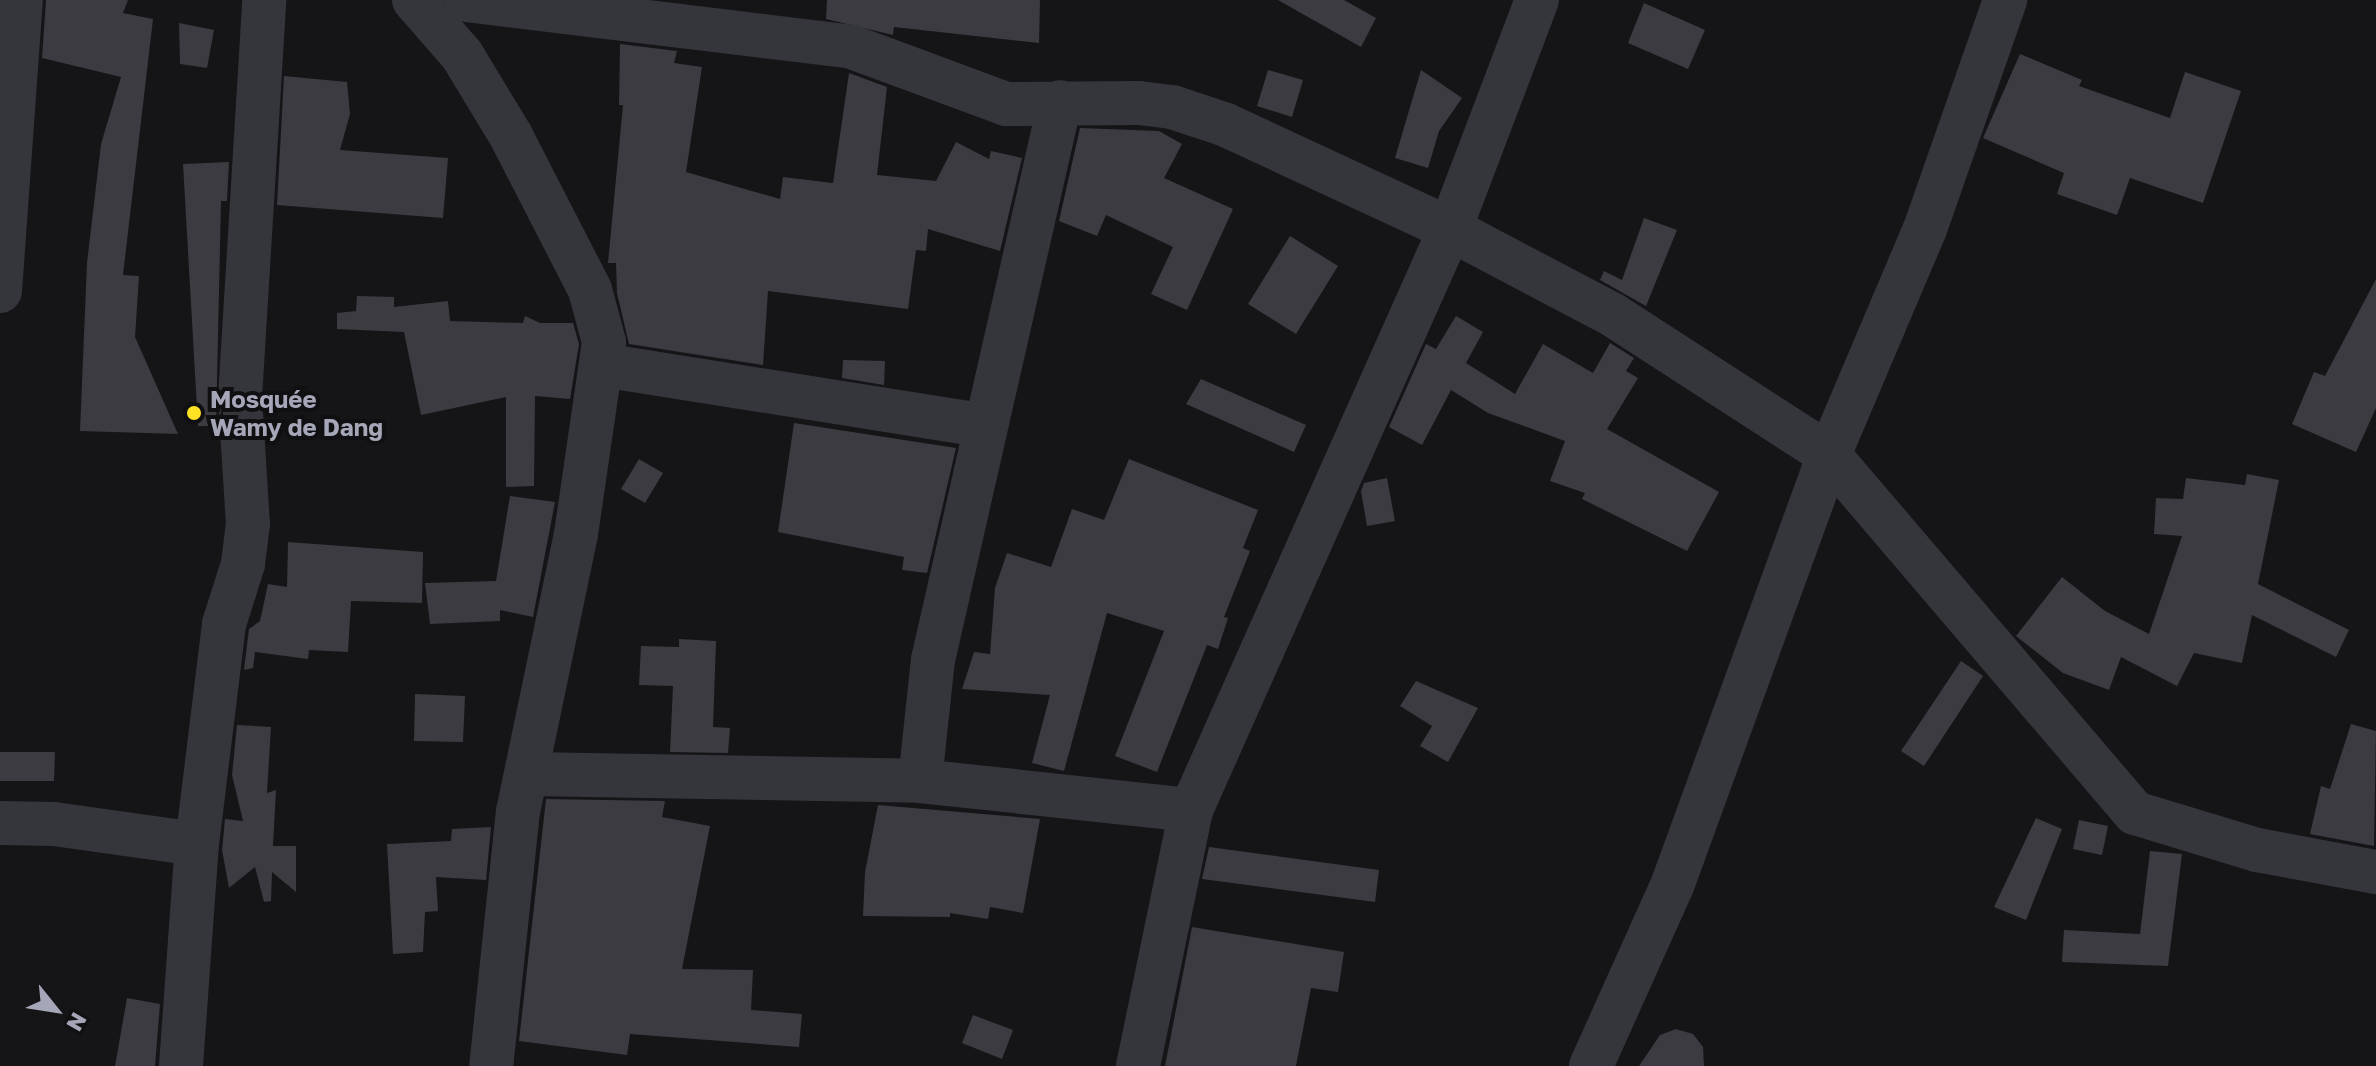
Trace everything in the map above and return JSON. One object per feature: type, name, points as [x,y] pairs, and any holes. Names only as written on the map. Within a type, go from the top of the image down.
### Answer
[{"type":"street","points":[[0,291],[21,0]]},
{"type":"street","points":[[181,1066],[197,844],[224,624],[243,564],[248,525],[240,398],[264,0]]},
{"type":"street","points":[[414,0],[462,55],[560,229],[590,290],[604,342],[576,534],[518,811],[491,1066]]},
{"type":"street","points":[[466,0],[852,47],[1006,104],[1060,102],[1172,107],[1226,125],[1450,229],[1644,332],[1829,455],[2135,813],[2257,850],[2376,872]]},
{"type":"street","points":[[1138,1066],[1191,810],[1450,229],[1537,0]]},
{"type":"street","points":[[1591,1066],[1672,886],[1829,455],[1925,229],[2005,0]]},
{"type":"street","points":[[920,781],[933,660],[1060,102]]},
{"type":"street","points":[[602,365],[985,426]]},
{"type":"street","points":[[528,774],[920,781],[1191,810]]},
{"type":"street","points":[[0,823],[54,824],[197,844]]},
{"type":"building","points":[[46,0],[128,0],[123,13],[153,19],[123,275],[139,276],[135,337],[178,434],[80,431],[87,263],[101,144],[121,77],[42,58]]},
{"type":"building","points":[[827,0],[1040,0],[1039,43],[894,27],[893,35],[826,19]]},
{"type":"building","points":[[1278,0],[1344,0],[1376,18],[1361,47]]},
{"type":"building","points":[[1644,3],[1705,30],[1688,69],[1628,43]]},
{"type":"building","points":[[179,23],[214,30],[207,68],[180,64]]},
{"type":"building","points":[[620,44],[677,51],[674,63],[702,67],[686,172],[780,199],[783,177],[833,183],[849,73],[887,87],[877,175],[936,181],[956,142],[989,159],[991,151],[1022,158],[1000,251],[928,229],[926,251],[916,250],[908,309],[768,291],[763,365],[629,344],[617,293],[616,263],[608,263],[623,105],[619,105]]},
{"type":"building","points":[[2020,54],[2082,80],[2079,86],[2170,118],[2185,72],[2241,91],[2203,203],[2130,178],[2117,215],[2057,194],[2064,173],[1983,138]]},
{"type":"building","points":[[1268,70],[1303,80],[1292,117],[1257,106]]},
{"type":"building","points":[[1421,70],[1462,98],[1439,131],[1428,168],[1395,158]]},
{"type":"building","points":[[284,76],[347,82],[350,114],[340,150],[448,158],[443,218],[277,205]]},
{"type":"building","points":[[1080,128],[1159,131],[1182,144],[1164,178],[1233,209],[1187,310],[1151,294],[1173,247],[1106,215],[1097,236],[1059,221]]},
{"type":"building","points":[[229,162],[227,201],[221,201],[216,426],[198,426],[183,164]]},
{"type":"building","points":[[1644,218],[1677,230],[1646,306],[1600,280],[1604,271],[1622,280]]},
{"type":"building","points":[[1290,236],[1338,266],[1296,334],[1248,304]]},
{"type":"building","points":[[2376,279],[2376,408],[2356,452],[2292,424],[2314,372],[2325,376]]},
{"type":"building","points":[[357,296],[394,297],[394,307],[448,301],[450,321],[523,323],[525,316],[540,323],[573,323],[579,344],[570,399],[535,396],[534,486],[506,487],[506,397],[421,415],[404,332],[337,329],[337,313],[356,311]]},
{"type":"building","points":[[1456,316],[1483,332],[1466,363],[1515,394],[1543,344],[1593,373],[1610,343],[1634,358],[1626,371],[1638,378],[1607,429],[1719,492],[1687,551],[1582,499],[1585,493],[1550,481],[1565,441],[1488,413],[1451,390],[1422,445],[1389,427],[1426,344],[1436,349]]},
{"type":"building","points":[[843,360],[885,361],[884,385],[842,378]]},
{"type":"building","points":[[1201,379],[1306,425],[1294,452],[1186,404]]},
{"type":"building","points":[[794,423],[956,448],[927,573],[902,570],[904,557],[778,532]]},
{"type":"building","points":[[639,459],[663,473],[645,503],[621,489]]},
{"type":"building","points":[[1129,459],[1258,510],[1243,548],[1250,551],[1224,617],[1228,618],[1218,649],[1207,645],[1157,772],[1115,756],[1164,631],[1107,613],[1064,771],[1032,763],[1050,695],[962,689],[974,652],[990,654],[995,588],[1007,553],[1051,567],[1072,509],[1104,520]]},
{"type":"building","points":[[2247,474],[2279,480],[2258,584],[2349,630],[2336,657],[2252,615],[2242,663],[2194,653],[2177,686],[2121,657],[2109,690],[2063,673],[2016,636],[2062,577],[2105,611],[2149,634],[2182,536],[2154,534],[2156,498],[2183,499],[2186,478],[2245,485]]},
{"type":"building","points":[[1387,478],[1395,521],[1367,526],[1361,491],[1364,483]]},
{"type":"building","points":[[510,496],[555,502],[533,617],[500,610],[500,621],[430,624],[425,583],[496,581]]},
{"type":"building","points":[[288,542],[423,552],[422,603],[351,601],[348,652],[309,650],[308,659],[255,652],[253,668],[244,670],[249,629],[260,621],[268,584],[287,587]]},
{"type":"building","points":[[679,639],[716,641],[713,727],[730,728],[728,753],[670,752],[673,686],[639,685],[641,646],[679,647]]},
{"type":"building","points":[[1961,661],[1983,676],[1924,766],[1901,751]]},
{"type":"building","points":[[1416,681],[1478,708],[1448,762],[1420,746],[1432,726],[1400,706]]},
{"type":"building","points":[[415,694],[465,696],[463,742],[414,741]]},
{"type":"building","points":[[2351,724],[2376,731],[2374,846],[2310,834],[2321,786],[2330,789]]},
{"type":"building","points":[[237,725],[271,727],[267,793],[276,790],[273,846],[296,846],[296,892],[272,872],[271,901],[264,902],[255,867],[229,888],[222,850],[225,819],[243,821],[232,775]]},
{"type":"building","points":[[0,752],[55,752],[54,781],[0,781]]},
{"type":"building","points":[[546,799],[665,801],[662,817],[710,826],[682,969],[753,970],[751,1010],[802,1014],[799,1047],[630,1034],[627,1055],[519,1041]]},
{"type":"building","points":[[878,805],[1040,819],[1023,913],[990,907],[988,919],[950,913],[950,917],[863,916],[865,872]]},
{"type":"building","points":[[2036,818],[2062,829],[2026,920],[1994,907]]},
{"type":"building","points":[[2079,820],[2108,826],[2102,855],[2073,849]]},
{"type":"building","points":[[491,827],[486,880],[436,877],[438,911],[425,912],[423,952],[393,954],[387,844],[451,841],[452,829]]},
{"type":"building","points":[[1209,847],[1379,870],[1375,902],[1202,879]]},
{"type":"building","points":[[2150,851],[2182,854],[2168,966],[2062,962],[2064,930],[2140,934]]},
{"type":"building","points":[[1192,927],[1344,952],[1338,992],[1311,988],[1296,1066],[1165,1066]]},
{"type":"building","points":[[127,998],[160,1004],[155,1066],[115,1066]]},
{"type":"building","points":[[973,1015],[1013,1030],[1002,1059],[962,1043]]},
{"type":"building","points":[[1676,1029],[1693,1034],[1703,1047],[1704,1066],[1639,1066],[1660,1035]]},
{"type":"place","name":"Mosquée Wamy de Dang","points":[[194,413]]}]
